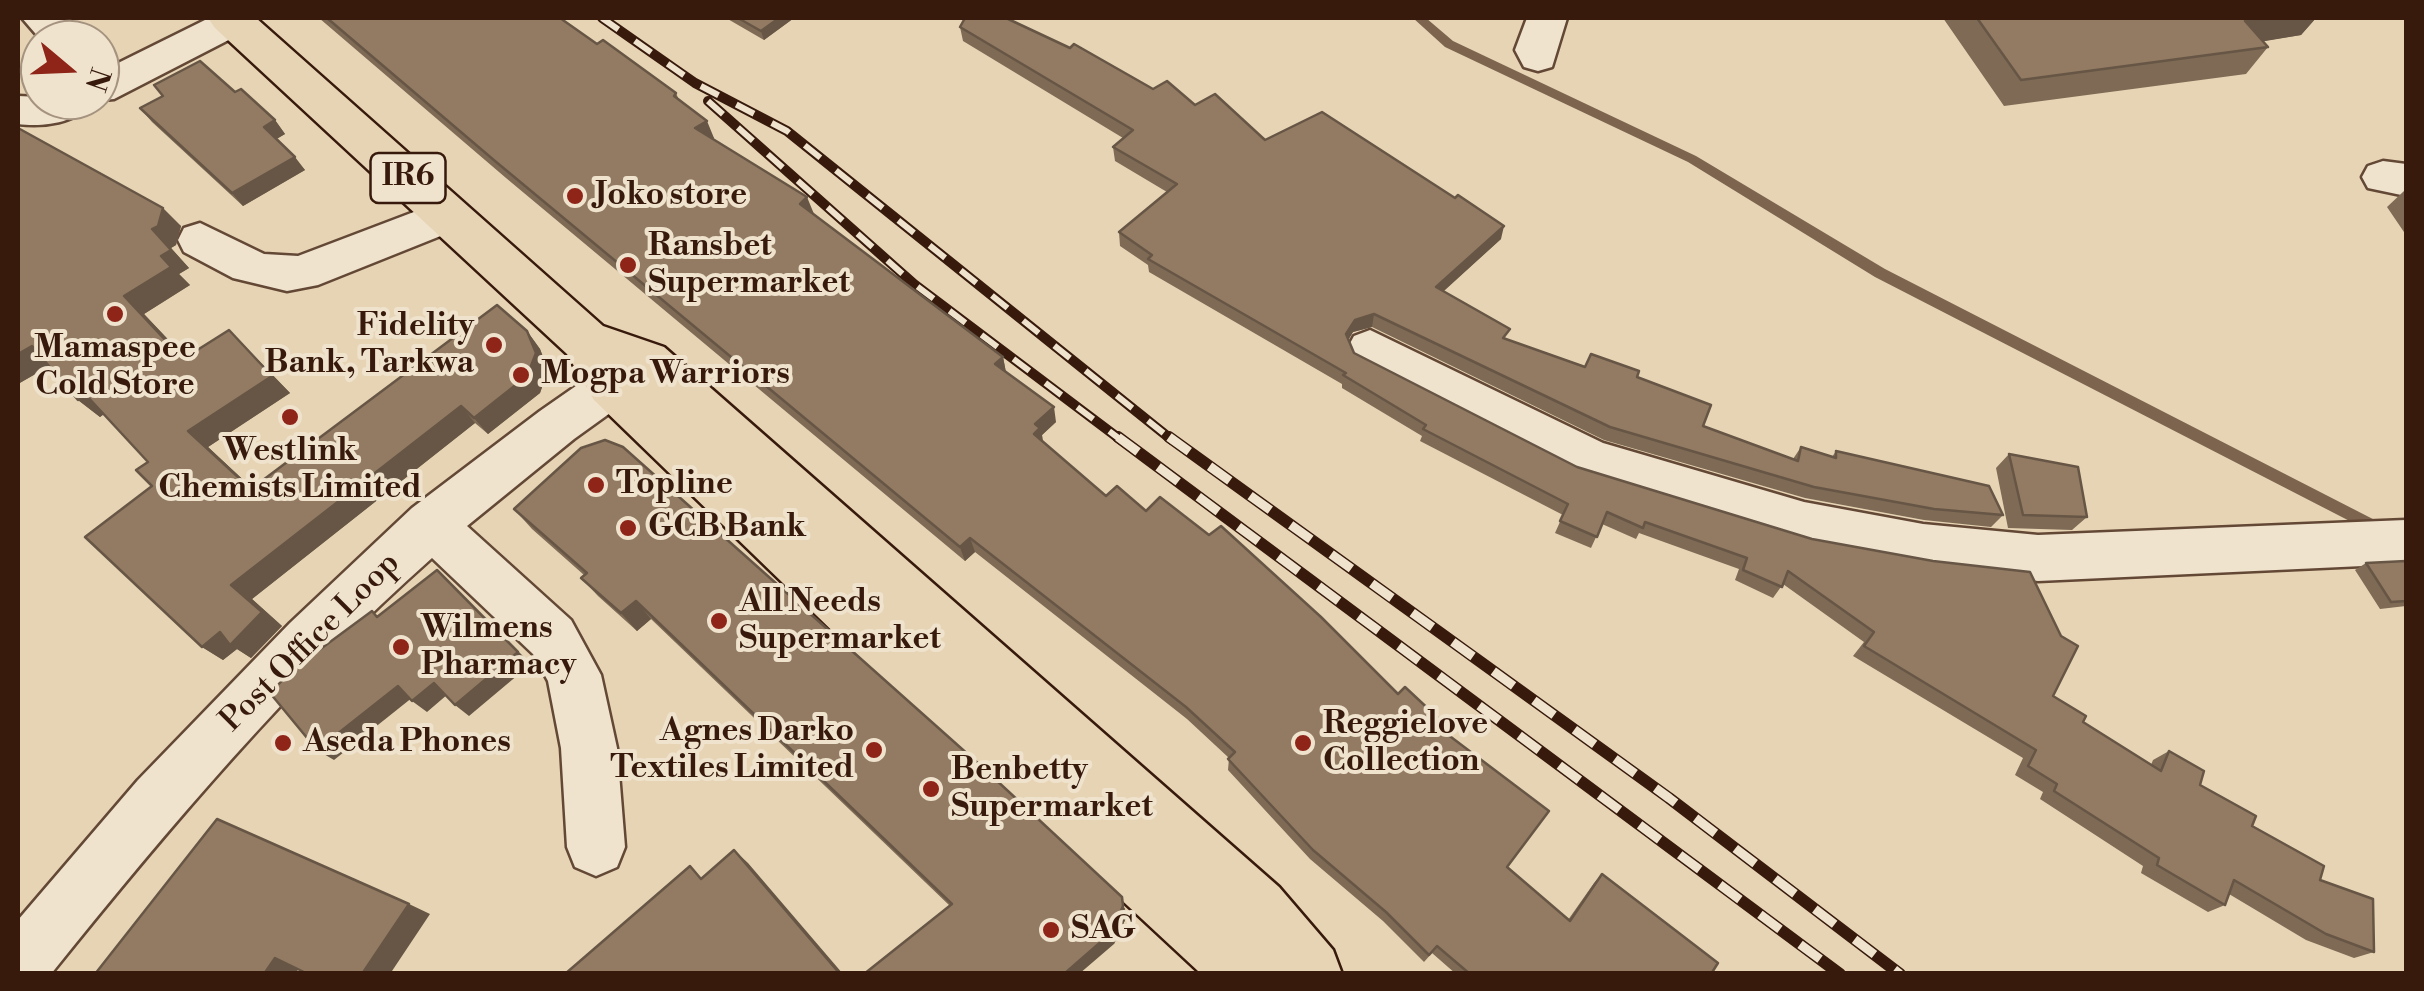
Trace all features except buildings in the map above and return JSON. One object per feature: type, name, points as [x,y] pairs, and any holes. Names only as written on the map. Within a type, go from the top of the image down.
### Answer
[{"type":"main road","name":"IR6","points":[[232,19],[614,362],[869,628],[1234,951],[1309,974]]},
{"type":"street","points":[[1538,58],[1535,50],[1547,18]]},
{"type":"street","points":[[120,75],[232,19]]},
{"type":"street","points":[[200,240],[264,274],[279,276],[302,273],[448,214]]},
{"type":"street","points":[[1370,349],[1590,460],[1702,497],[1804,524],[1922,546],[2038,558],[2406,542]]},
{"type":"street","name":"Post Office Loop","points":[[18,967],[91,875],[303,646],[430,524],[614,362]]},
{"type":"street","points":[[430,524],[552,637],[574,675],[589,748],[596,847]]},
{"type":"waterway","points":[[1419,18],[1449,44],[1692,159],[1880,273],[2406,543]]},
{"type":"railway","points":[[602,18],[695,83],[787,131],[1172,440]]},
{"type":"railway","points":[[708,101],[914,284],[1121,440]]},
{"type":"railway","points":[[1118,437],[1840,974]]},
{"type":"railway","points":[[1169,437],[1669,798],[1900,974]]},
{"type":"place","name":"Joko store","points":[[575,196]]},
{"type":"place","name":"Ransbet Supermarket","points":[[628,265]]},
{"type":"place","name":"Mamaspee Cold Store","points":[[115,314]]},
{"type":"place","name":"Fidelity Bank, Tarkwa","points":[[494,345]]},
{"type":"place","name":"Mogpa Warriors","points":[[521,375]]},
{"type":"place","name":"Westlink Chemists Limited","points":[[290,417]]},
{"type":"place","name":"Topline","points":[[596,485]]},
{"type":"place","name":"GCB Bank","points":[[628,528]]},
{"type":"place","name":"All Needs Supermarket","points":[[719,621]]},
{"type":"place","name":"Wilmens Pharmacy","points":[[401,647]]},
{"type":"place","name":"Aseda Phones","points":[[283,743]]},
{"type":"place","name":"Reggielove Collection","points":[[1303,743]]},
{"type":"place","name":"Agnes Darko Textiles Limited","points":[[874,750]]},
{"type":"place","name":"Benbetty Supermarket","points":[[931,789]]},
{"type":"place","name":"SAG","points":[[1051,930]]}]
